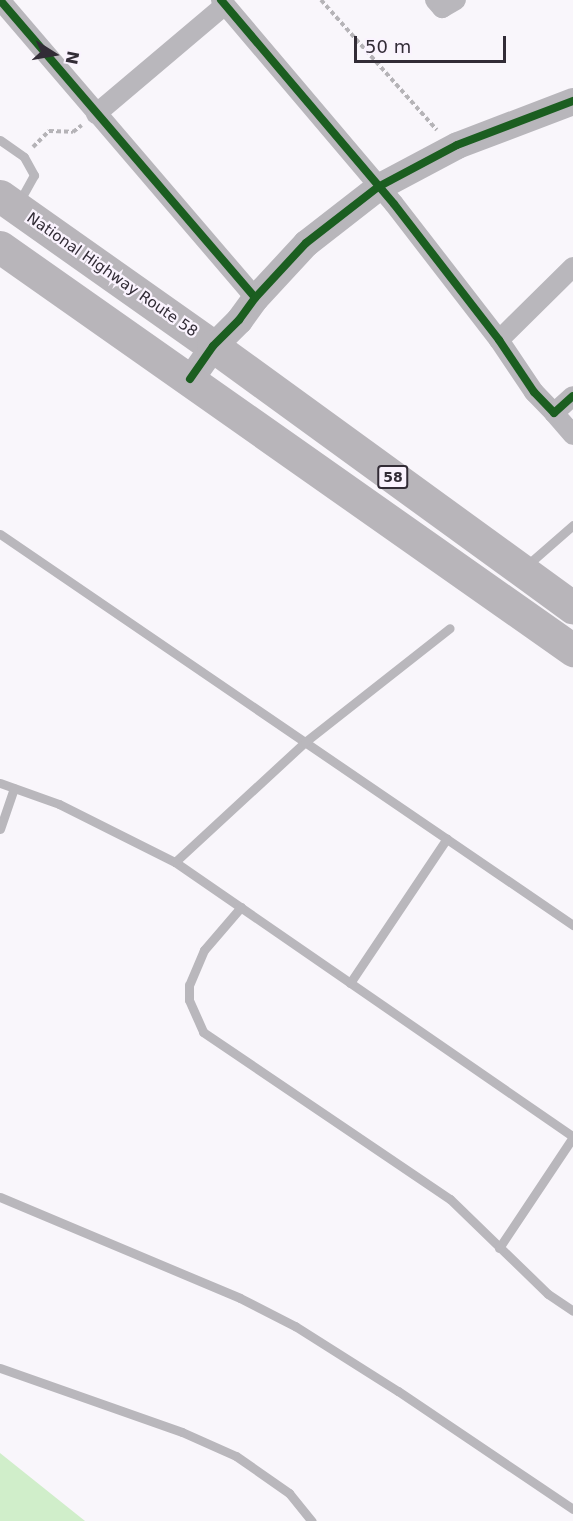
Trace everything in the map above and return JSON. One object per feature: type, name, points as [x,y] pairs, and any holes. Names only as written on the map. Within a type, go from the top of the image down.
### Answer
[{"type":"highway","name":"National Highway Route 58","points":[[8,202],[213,346],[573,608]]},
{"type":"highway","name":"58","points":[[0,247],[573,650]]},
{"type":"street","points":[[0,0],[255,298]]},
{"type":"street","points":[[435,0],[442,8],[456,0]]},
{"type":"street","points":[[96,114],[223,2],[378,187],[499,340],[534,392],[573,435]]},
{"type":"street","points":[[190,379],[213,346],[239,320],[255,298],[306,243],[378,187],[457,145],[573,101]]},
{"type":"street","points":[[499,340],[573,267]]},
{"type":"street","points":[[554,413],[573,396]]},
{"type":"lane","points":[[0,140],[24,157],[34,175],[8,202]]},
{"type":"lane","points":[[521,570],[573,525]]},
{"type":"lane","points":[[0,534],[573,925]]},
{"type":"lane","points":[[175,862],[305,742],[450,628]]},
{"type":"lane","points":[[0,783],[58,804],[175,862],[573,1137],[500,1248]]},
{"type":"lane","points":[[0,829],[14,788]]},
{"type":"lane","points":[[350,983],[447,838]]},
{"type":"lane","points":[[241,908],[204,950],[189,985],[189,1000],[202,1032],[450,1199],[548,1294],[573,1311]]},
{"type":"lane","points":[[0,1197],[240,1298],[295,1326],[398,1391],[573,1509]]},
{"type":"lane","points":[[0,1368],[182,1432],[236,1456],[289,1493],[312,1521]]},
{"type":"path","points":[[321,0],[437,130]]},
{"type":"path","points":[[24,157],[49,130],[73,132],[96,114]]},
{"type":"green space","points":[[0,1453],[85,1521],[0,1521]]},
{"type":"cycle path","points":[[0,0],[255,298]]},
{"type":"cycle path","points":[[221,0],[394,204],[499,340],[534,392],[554,413],[573,396]]},
{"type":"cycle path","points":[[190,379],[213,346],[239,320],[255,298],[306,243],[378,187],[457,145],[573,101]]}]
